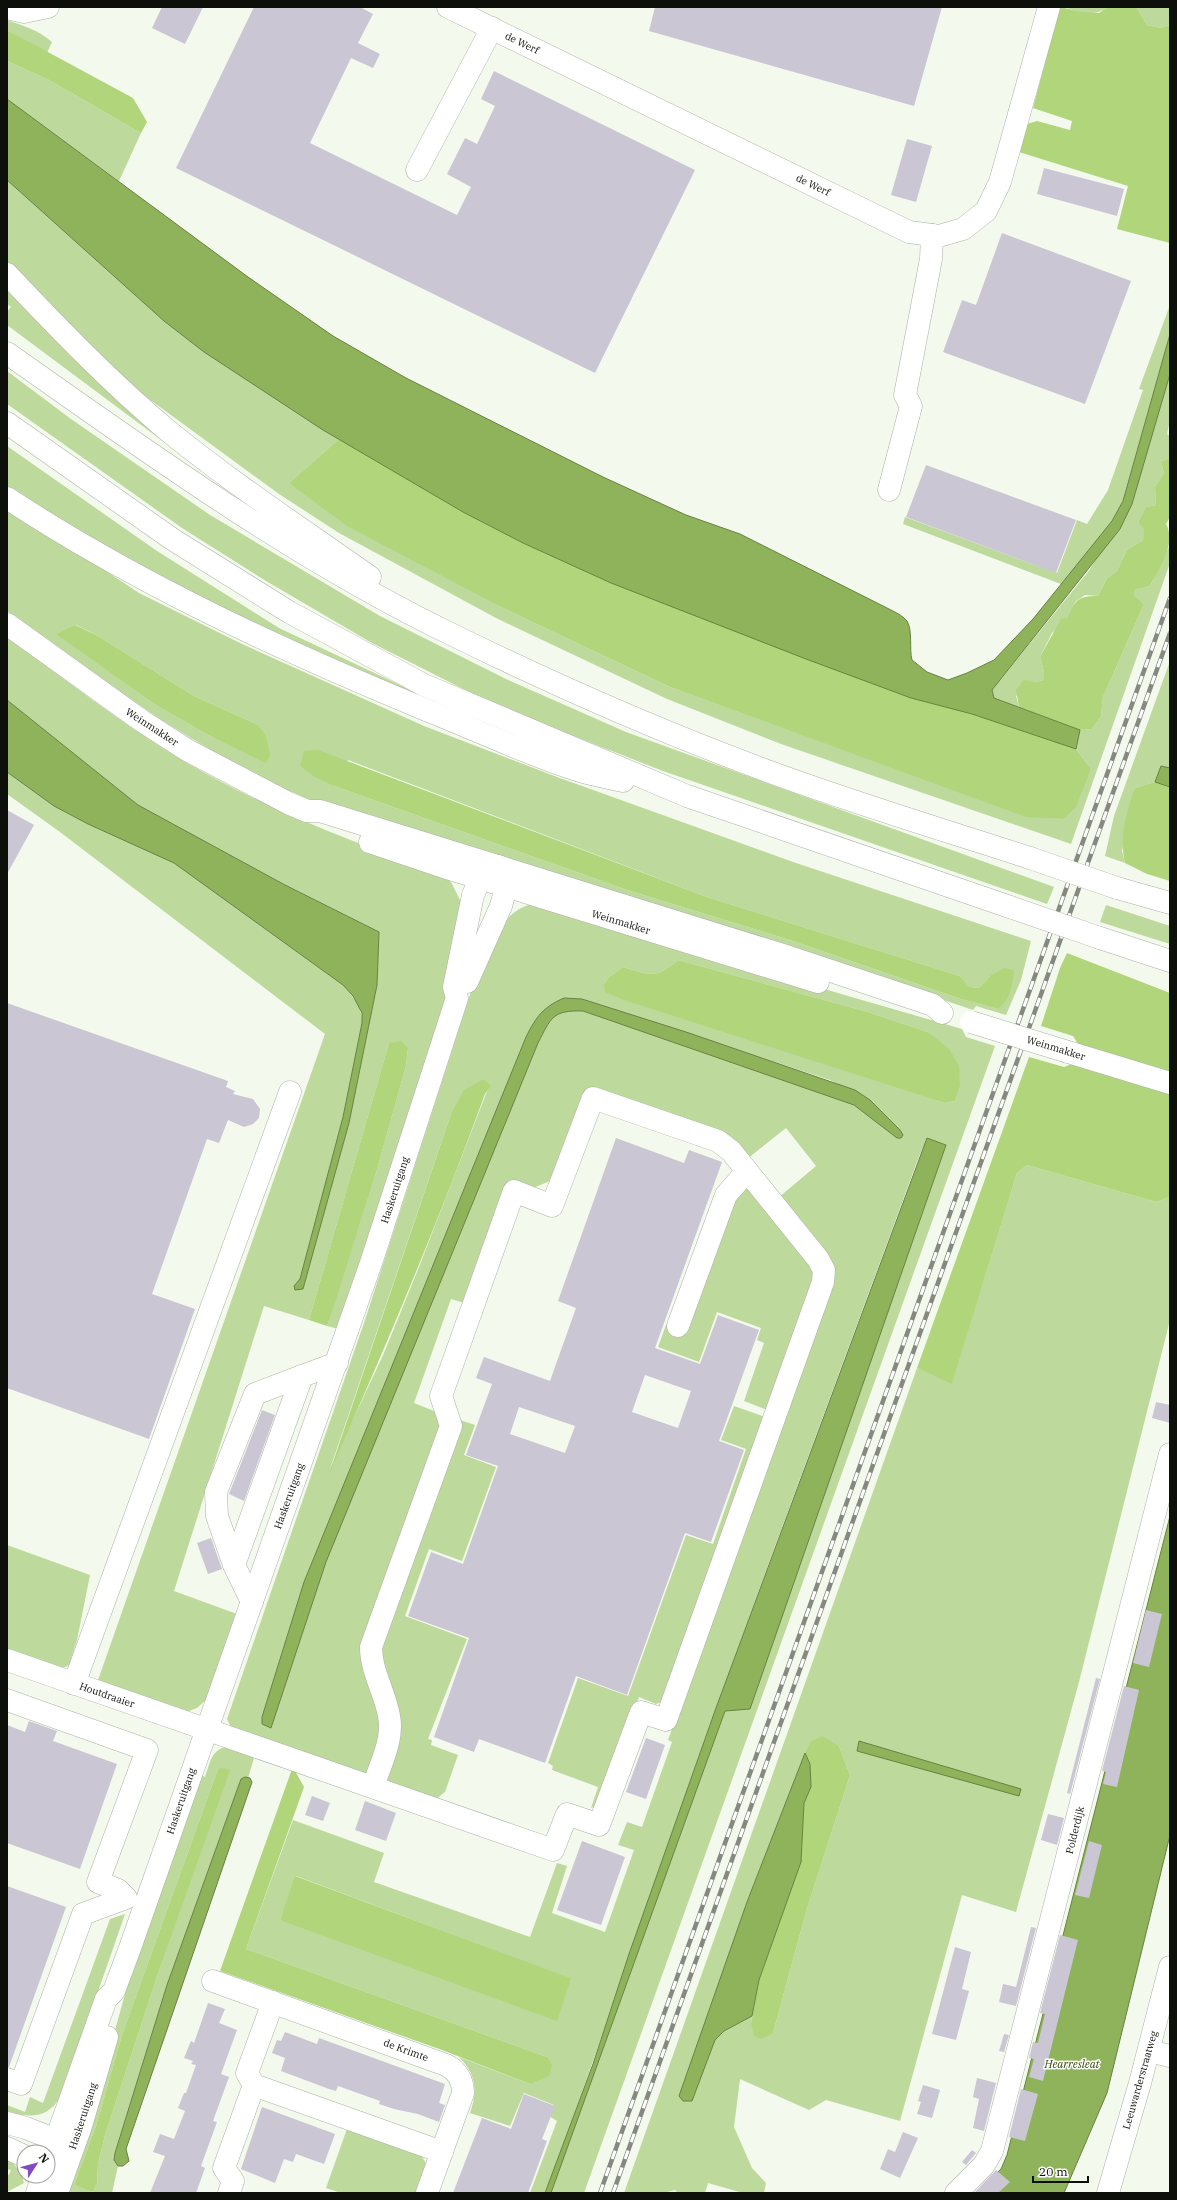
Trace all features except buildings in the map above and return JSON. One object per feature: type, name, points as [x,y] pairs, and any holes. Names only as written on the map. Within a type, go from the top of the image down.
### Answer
[{"type":"main road","points":[[7,8],[24,12],[48,7]]},
{"type":"main road","name":"de Werf","points":[[448,7],[909,232],[939,236],[963,229],[986,211],[1000,182],[1049,7]]},
{"type":"main road","points":[[417,170],[492,28]]},
{"type":"main road","points":[[889,490],[911,406],[905,395],[932,259],[932,235]]},
{"type":"main road","points":[[7,274],[116,385],[168,430],[236,481],[453,635]]},
{"type":"main road","points":[[7,353],[170,468],[343,576],[453,635],[633,718],[763,769],[1117,888],[1170,903]]},
{"type":"main road","points":[[7,423],[172,539],[296,616],[424,685],[687,796],[1010,908],[1170,961]]},
{"type":"main road","points":[[7,498],[92,552],[245,632],[363,683],[580,771],[687,796]]},
{"type":"main road","name":"Weinmakker","points":[[7,624],[164,736],[264,792],[307,811],[320,811],[849,977],[933,1005],[942,1013]]},
{"type":"main road","name":"Weinmakker","points":[[307,811],[315,820],[365,840],[506,887],[860,994],[930,1014],[942,1013],[1170,1083]]},
{"type":"main road","points":[[480,878],[498,866],[506,887]]},
{"type":"main road","name":"Haskeruitgang","points":[[457,998],[454,987],[473,895],[480,878]]},
{"type":"main road","name":"Haskeruitgang","points":[[57,2193],[90,2098],[116,2004],[114,1991],[135,1902],[206,1730],[252,1602],[382,1231],[457,998],[463,992],[485,939],[501,906],[506,887]]},
{"type":"main road","points":[[74,1684],[290,1092]]},
{"type":"main road","points":[[373,1787],[388,1742],[390,1726],[389,1715],[373,1667],[371,1647],[451,1426],[441,1396],[514,1191],[552,1206],[593,1098],[718,1141],[731,1151],[747,1171],[726,1195],[678,1326]]},
{"type":"main road","name":"Houtdraaier","points":[[7,1660],[553,1850],[567,1814],[599,1825],[641,1712],[666,1720],[823,1282],[824,1270],[818,1258],[747,1171]]},
{"type":"main road","points":[[252,1602],[234,1565],[217,1516],[216,1492],[255,1394],[336,1363]]},
{"type":"main road","points":[[234,1565],[302,1376]]},
{"type":"main road","name":"Polderdijk","points":[[956,2193],[984,2164],[992,2151],[1170,1454]]},
{"type":"main road","points":[[7,1700],[147,1750],[98,1882],[118,1890],[135,1902]]},
{"type":"main road","points":[[7,2079],[21,2084],[83,1914],[135,1902]]},
{"type":"main road","name":"Leeuwarderstraatweg","points":[[1108,2193],[1149,2051],[1170,1967]]},
{"type":"main road","name":"de Krimte","points":[[213,1981],[451,2067],[462,2082],[463,2093],[427,2193]]},
{"type":"main road","name":"Haskeruitgang","points":[[55,2144],[106,1999],[114,1991]]},
{"type":"main road","points":[[273,2002],[247,2073],[254,2084],[442,2152]]},
{"type":"main road","points":[[1149,2051],[1170,2056]]},
{"type":"main road","points":[[229,2193],[233,2181],[224,2168],[254,2084]]},
{"type":"main road","points":[[7,2123],[26,2128],[56,2140],[69,2160],[56,2162]]},
{"type":"shaded area","points":[[1060,7],[1082,12],[1099,13],[1108,7],[1136,7],[1147,25],[1161,28],[1170,25],[1170,243],[1117,229],[1128,186],[1019,152],[1027,124],[1037,121],[1070,130],[1072,121],[1033,108]]},
{"type":"shaded area","points":[[1064,7],[1108,7],[1097,12],[1086,13]]},
{"type":"shaded area","points":[[1136,7],[1170,7],[1170,25],[1161,28],[1147,25]]},
{"type":"shaded area","points":[[7,20],[36,31],[52,42],[47,53],[7,30]]},
{"type":"shaded area","points":[[7,30],[133,98],[147,122],[141,133],[49,80],[7,61]]},
{"type":"shaded area","points":[[7,61],[49,80],[141,133],[119,181],[7,99]]},
{"type":"shaded area","points":[[7,180],[164,321],[204,352],[339,439],[289,483],[505,609],[670,687],[1026,816],[1063,819],[1091,769],[1076,749],[1080,730],[1092,729],[1101,716],[1103,697],[1144,604],[1134,595],[1135,590],[1150,586],[1170,545],[1170,563],[1071,844],[781,744],[667,699],[496,618],[339,533],[279,494],[149,399],[101,359],[7,261]]},
{"type":"shaded area","points":[[7,287],[168,445],[7,325],[7,312],[11,307],[7,304]]},
{"type":"shaded area","points":[[1170,305],[1170,334],[1123,501],[1112,521],[1061,584],[903,524],[905,517],[1057,573],[1077,520],[1087,524],[1108,490],[1143,390],[1139,389]]},
{"type":"shaded area","points":[[7,371],[71,419],[210,515],[380,616],[506,679],[626,732],[1054,887],[1047,904],[663,771],[499,707],[372,643],[266,581],[182,528],[7,404]]},
{"type":"shaded area","points":[[1170,374],[1170,421],[1167,434],[1170,436],[1170,458],[1161,461],[1164,473],[1155,487],[1156,505],[1146,507],[1138,522],[1145,529],[1143,540],[1127,550],[1117,571],[1107,578],[1098,596],[1085,595],[1076,601],[1067,618],[1052,633],[1040,657],[1044,672],[1044,680],[1034,682],[1016,696],[1019,707],[994,698],[992,690],[1088,572],[1132,504]]},
{"type":"shaded area","points":[[339,439],[463,512],[523,543],[611,583],[911,698],[972,713],[1076,749],[1091,769],[1076,807],[1063,819],[1026,817],[670,687],[505,609],[347,526],[289,483]]},
{"type":"shaded area","points":[[7,446],[157,551],[279,628],[417,693],[435,705],[231,621],[7,489]]},
{"type":"shaded area","points":[[1170,458],[1170,517],[1166,524],[1169,532],[1169,540],[1166,556],[1150,586],[1135,590],[1134,595],[1144,604],[1103,697],[1101,716],[1092,729],[1080,730],[1019,707],[1016,690],[1024,680],[1034,682],[1044,680],[1044,672],[1040,657],[1061,619],[1067,618],[1075,603],[1081,598],[1098,596],[1107,578],[1117,571],[1127,550],[1143,540],[1144,529],[1138,522],[1146,507],[1156,505],[1155,487],[1164,473],[1161,461]]},
{"type":"shaded area","points":[[7,505],[139,593],[242,644],[424,726],[557,777],[793,862],[1031,941],[1021,980],[1006,1015],[976,1006],[973,1010],[911,989],[322,805],[279,786],[238,765],[158,718],[82,666],[7,611]],"holes":[[[76,625],[98,636],[194,696],[258,725],[266,762],[210,736],[157,706],[57,634]],[[348,760],[707,897],[960,976],[970,987],[979,988],[990,976],[998,1009],[961,999],[790,940],[627,890],[334,786]]]},
{"type":"shaded area","points":[[75,625],[98,636],[194,696],[258,725],[266,736],[270,755],[266,763],[210,736],[157,706],[56,634]]},
{"type":"shaded area","points":[[7,636],[111,713],[175,756],[273,807],[341,836],[444,876],[451,882],[460,900],[461,914],[451,984],[339,1329],[327,1326],[376,1173],[406,1066],[408,1048],[389,1043],[309,1320],[264,1306],[174,1591],[237,1614],[207,1699],[197,1708],[186,1712],[97,1683],[325,1034],[60,832],[7,794],[7,772],[54,806],[88,824],[174,863],[343,985],[357,1003],[361,1012],[362,1023],[343,1117],[300,1280],[294,1286],[303,1289],[349,1123],[377,985],[379,932],[285,885],[138,805],[7,700]]},
{"type":"shaded area","points":[[1170,661],[1170,768],[1161,766],[1155,782],[1135,788],[1122,851],[1125,863],[1105,856],[1114,816]]},
{"type":"shaded area","points":[[318,750],[707,897],[960,976],[970,987],[979,988],[990,976],[1004,968],[1014,970],[1010,992],[1006,1001],[998,1009],[961,999],[790,940],[627,890],[334,786],[315,777],[300,766],[304,751]]},
{"type":"shaded area","points":[[1155,782],[1170,787],[1170,881],[1147,874],[1125,863],[1123,853],[1124,825],[1135,788]]},
{"type":"shaded area","points":[[531,904],[962,1029],[966,1037],[995,1046],[584,2193],[551,2193],[725,1711],[750,1708],[946,1145],[927,1138],[918,1159],[716,1709],[589,2073],[545,2193],[530,2193],[557,2121],[549,2116],[554,2105],[524,2093],[510,2126],[470,2113],[473,2105],[475,2090],[474,2083],[465,2063],[459,2057],[530,2084],[547,2057],[246,1949],[293,1820],[384,1853],[374,1882],[530,1937],[557,1863],[567,1866],[552,1913],[605,1932],[634,1850],[618,1845],[627,1822],[642,1827],[672,1742],[668,1740],[742,1541],[828,1292],[778,1198],[816,1166],[786,1128],[747,1159],[718,1134],[588,1088],[555,1179],[533,1188],[509,1180],[464,1303],[451,1299],[414,1403],[434,1411],[442,1429],[366,1639],[383,1727],[368,1772],[365,1774],[231,1727],[227,1719],[366,1317],[475,979],[490,946],[502,925],[510,916]],"holes":[[[678,960],[868,1012],[928,1032],[960,1087],[955,1101],[945,1103],[604,984],[609,977],[623,967],[646,974],[652,974],[663,971]],[[564,998],[582,999],[830,1080],[870,1100],[900,1130],[903,1135],[875,1120],[854,1105],[583,1011],[565,1012],[554,1017],[546,1027],[538,1043],[326,1562],[271,1728],[262,1717],[304,1582],[526,1037]],[[484,1079],[490,1086],[419,1267],[384,1353],[330,1469],[451,1114]],[[296,1876],[570,1978],[280,1920]]]},
{"type":"shaded area","points":[[1106,905],[1170,926],[1170,944],[1100,922]]},
{"type":"shaded area","points":[[1067,953],[1170,993],[1170,1072],[1078,1044],[1073,1036],[1041,1026],[1060,968]]},
{"type":"shaded area","points":[[678,960],[868,1012],[928,1032],[949,1049],[959,1066],[960,1087],[955,1101],[945,1103],[624,1000],[605,992],[604,984],[609,977],[623,967],[646,974],[652,974],[663,971]]},
{"type":"shaded area","points":[[401,1041],[408,1048],[406,1066],[376,1173],[327,1326],[309,1320],[389,1043]]},
{"type":"shaded area","points":[[1029,1057],[1064,1067],[1072,1064],[1170,1094],[1170,1197],[1156,1202],[1027,1165],[1017,1173],[952,1384],[917,1368]]},
{"type":"shaded area","points":[[484,1079],[491,1086],[485,1094],[449,1190],[410,1286],[329,1474],[451,1114],[464,1090]]},
{"type":"shaded area","points":[[1027,1165],[1156,1202],[1170,1197],[1170,1320],[1079,1682],[1016,1912],[962,1895],[900,2121],[826,2100],[809,2110],[740,2079],[734,2127],[752,2168],[766,2183],[764,2193],[743,2193],[708,2183],[705,2193],[678,2193],[675,2190],[663,2193],[624,2193],[917,1368],[952,1383],[1017,1173]],"holes":[[[810,1742],[839,1746],[850,1775],[806,1912],[773,2033],[751,2023],[752,2016],[724,2031],[715,2040],[747,1902]],[[860,1742],[1021,1789],[857,1751]]]},
{"type":"shaded area","points":[[748,1187],[816,1269],[770,1411],[744,1401],[764,1343],[757,1340],[761,1328],[717,1312],[699,1362],[658,1347],[666,1325],[682,1330],[733,1196]]},
{"type":"shaded area","points":[[734,1406],[768,1418],[667,1700],[656,1704],[639,1697],[602,1804],[591,1808],[598,1787],[552,1770],[553,1766],[548,1763],[578,1678],[628,1696],[686,1535],[713,1544],[746,1449],[721,1440]]},
{"type":"shaded area","points":[[460,1420],[475,1425],[464,1455],[496,1467],[462,1561],[429,1549],[405,1616],[467,1639],[428,1739],[432,1740],[431,1745],[458,1755],[445,1792],[436,1799],[387,1782],[379,1647]]},
{"type":"shaded area","points":[[7,1545],[90,1575],[77,1640],[69,1665],[61,1669],[7,1652]]},
{"type":"shaded area","points":[[822,1736],[839,1746],[850,1775],[806,1912],[773,2033],[761,2039],[754,2036],[751,2023],[759,1980],[801,1862],[804,1803],[811,1787],[810,1764],[805,1753],[810,1742]]},
{"type":"shaded area","points":[[227,1747],[255,1755],[248,1778],[241,1779],[167,1985],[115,2153],[114,2161],[118,2166],[112,2193],[93,2192],[97,2183],[98,2164],[105,2135],[157,1977],[229,1770],[218,1769],[122,2035],[96,2126],[74,2185],[91,2191],[91,2193],[62,2193],[95,2102],[127,1987],[201,1775],[205,1777],[214,1754],[222,1748]]},
{"type":"shaded area","points":[[223,1768],[230,1770],[157,1977],[105,2135],[98,2164],[97,2183],[93,2192],[74,2185],[96,2126],[122,2035],[218,1769]]},
{"type":"shaded area","points":[[292,1769],[294,1769],[304,1787],[246,1949],[547,2057],[552,2065],[549,2076],[530,2084],[442,2050],[220,1971]]},
{"type":"shaded area","points":[[295,1876],[571,1978],[557,2021],[280,1920]]},
{"type":"shaded area","points":[[125,1914],[62,2095],[51,2109],[45,2113],[31,2116],[7,2112],[7,2105],[25,2112],[30,2097],[43,2103],[110,1919]]},
{"type":"shaded area","points":[[348,2126],[420,2153],[429,2169],[420,2193],[341,2193],[326,2188]]},
{"type":"shaded area","points":[[7,2153],[16,2158],[13,2163],[16,2167],[16,2184],[22,2184],[7,2192],[7,2174],[9,2175],[11,2170],[7,2169]]},
{"type":"water","points":[[7,99],[248,277],[333,336],[406,378],[603,477],[686,515],[740,534],[896,613],[906,620],[909,625],[912,660],[927,672],[948,680],[994,660],[1033,619],[1112,521],[1123,501],[1170,334],[1170,374],[1132,504],[1120,529],[992,690],[994,698],[1080,730],[1076,749],[972,714],[911,698],[611,583],[523,543],[463,512],[323,430],[204,352],[164,321],[7,180]]},
{"type":"water","points":[[7,700],[138,805],[285,885],[379,932],[377,985],[349,1123],[303,1289],[295,1290],[294,1286],[300,1279],[343,1117],[362,1023],[362,1013],[353,996],[343,985],[174,863],[88,824],[54,806],[7,772]]},
{"type":"water","points":[[1161,766],[1170,768],[1170,787],[1155,782]]},
{"type":"water","points":[[564,998],[582,999],[686,1032],[855,1090],[870,1100],[900,1130],[903,1135],[901,1138],[897,1138],[854,1105],[583,1011],[565,1012],[554,1017],[546,1027],[538,1043],[326,1562],[271,1728],[262,1724],[262,1717],[304,1582],[526,1037],[541,1013],[557,1001]]},
{"type":"water","points":[[927,1138],[946,1145],[750,1709],[725,1711],[551,2193],[545,2193],[593,2064],[629,1954],[716,1708]]},
{"type":"water","name":"Hearresleat","points":[[1170,1516],[1170,1835],[1107,2093],[1064,2193],[975,2193],[1001,2169],[1007,2155]]},
{"type":"water","points":[[859,1741],[1021,1789],[1019,1796],[857,1751]]},
{"type":"water","points":[[805,1753],[810,1764],[811,1787],[804,1803],[801,1862],[759,1980],[752,2016],[724,2031],[715,2040],[692,2101],[683,2101],[679,2096],[747,1902]]},
{"type":"water","points":[[245,1777],[250,1778],[252,1782],[126,2149],[129,2161],[123,2166],[118,2166],[114,2160],[115,2153],[167,1985],[241,1779]]},
{"type":"railway","points":[[600,2193],[1170,598]]},
{"type":"railway","points":[[613,2193],[1170,633]]}]
